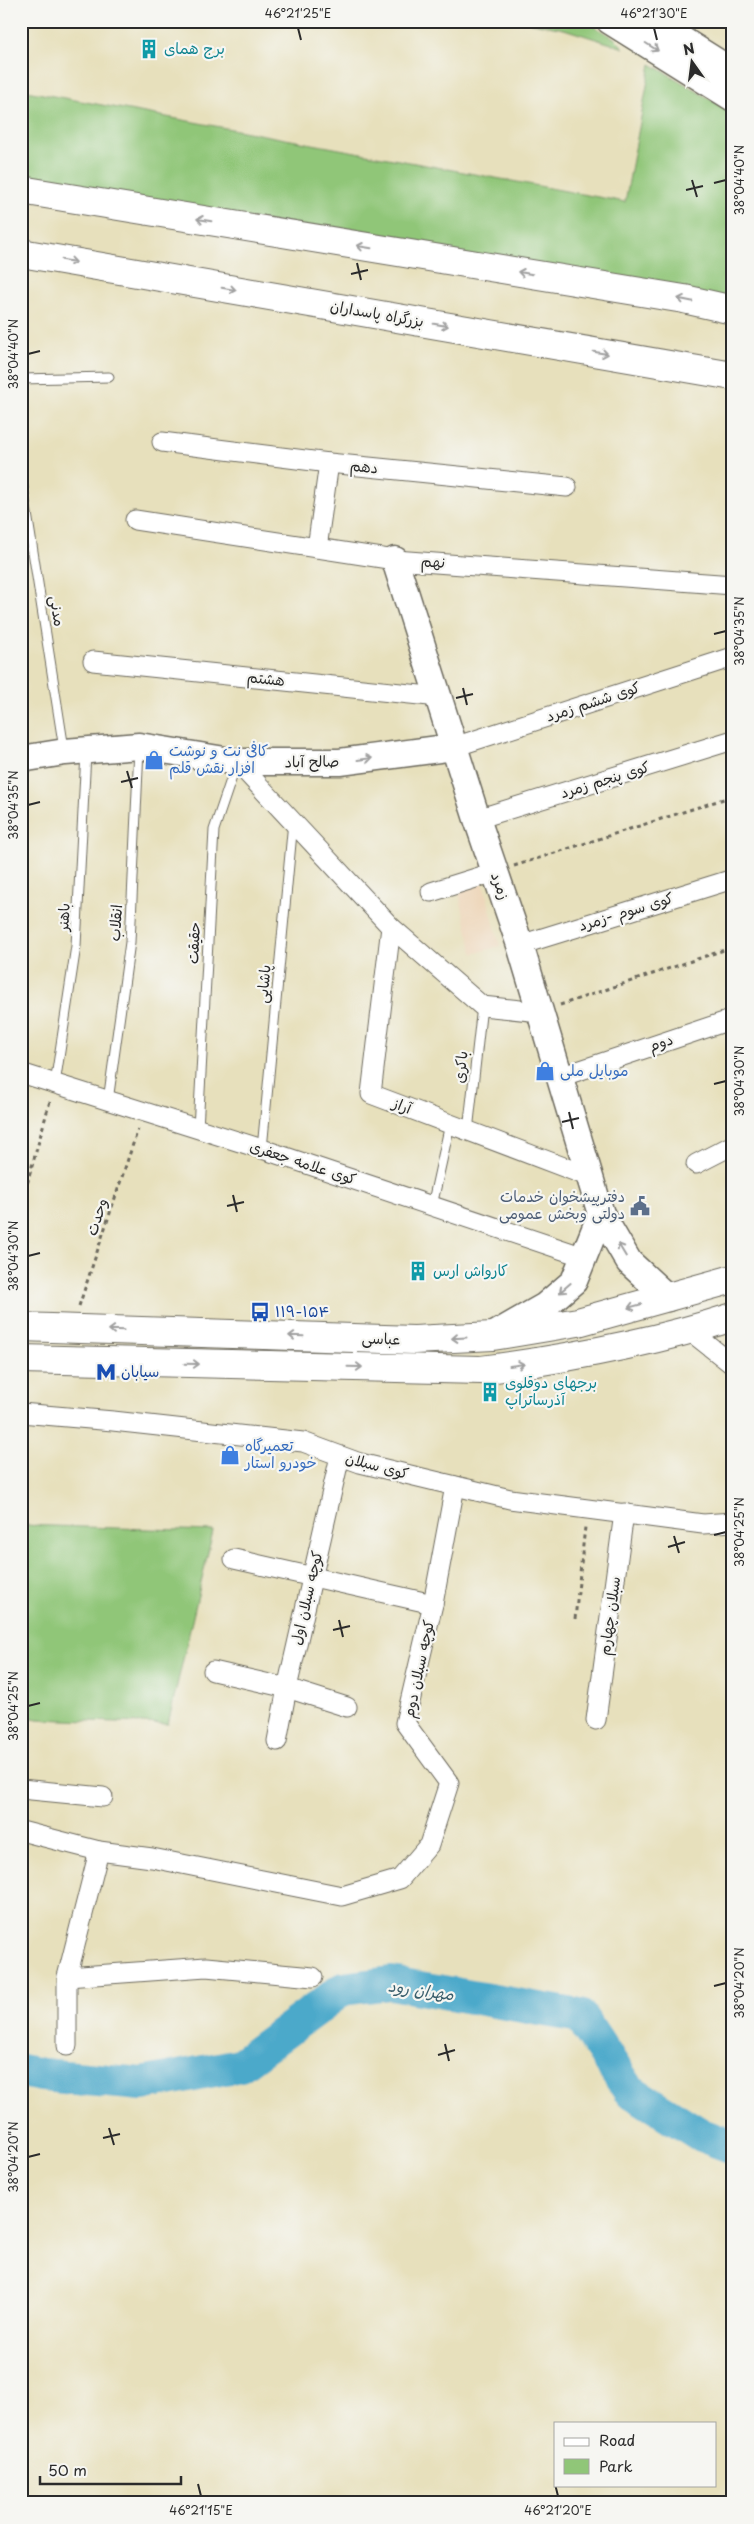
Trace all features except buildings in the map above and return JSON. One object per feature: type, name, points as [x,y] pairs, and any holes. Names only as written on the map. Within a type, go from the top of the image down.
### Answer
[{"type":"main road","points":[[21,190],[684,299],[733,310]]},
{"type":"main road","name":"بزرگراه پاسداران","points":[[21,253],[733,376]]},
{"type":"main road","name":"عباسى","points":[[21,1327],[414,1340],[493,1336],[578,1322],[733,1278]]},
{"type":"main road","name":"عباسى","points":[[21,1359],[481,1370],[535,1363],[690,1331],[733,1317]]},
{"type":"main road","points":[[153,1363],[154,1331]]},
{"type":"street","points":[[610,21],[733,98]]},
{"type":"street","points":[[652,21],[733,72]]},
{"type":"street","name":"دهم","points":[[162,442],[329,463],[567,487]]},
{"type":"street","points":[[318,548],[329,463]]},
{"type":"street","name":"نهم","points":[[135,520],[395,560],[733,585]]},
{"type":"street","name":"زمرد","points":[[395,560],[477,819],[520,945],[601,1214],[629,1262],[668,1298]]},
{"type":"street","name":"کوی ششم زمرد","points":[[454,747],[733,657]]},
{"type":"street","name":"هشتم","points":[[93,662],[439,697]]},
{"type":"street","name":"کوی پنجم زمرد","points":[[477,819],[733,740]]},
{"type":"street","name":"صالح آباد","points":[[21,759],[76,751],[139,746],[237,762],[340,762],[454,747]]},
{"type":"street","points":[[237,762],[391,927],[482,1006],[540,1012]]},
{"type":"street","points":[[430,892],[495,872]]},
{"type":"street","name":"کوی سوم -زمرد","points":[[520,945],[733,879]]},
{"type":"street","name":"آراز","points":[[391,927],[371,1094],[590,1177]]},
{"type":"street","name":"دوم","points":[[560,1078],[733,1019]]},
{"type":"street","name":"کوی علامه جعفری","points":[[21,1074],[262,1149],[584,1256]]},
{"type":"street","points":[[696,1164],[733,1145]]},
{"type":"street","points":[[493,1336],[545,1306],[574,1281],[601,1214]]},
{"type":"street","points":[[690,1331],[733,1365]]},
{"type":"street","name":"کوی سبلان","points":[[21,1413],[303,1442],[360,1463],[510,1498],[703,1524],[733,1522]]},
{"type":"street","name":"کوچه سبلان اول","points":[[277,1741],[287,1688],[340,1456]]},
{"type":"street","name":"کوچه سبلان دوم","points":[[99,1851],[152,1858],[342,1896],[400,1879],[429,1845],[449,1783],[405,1723],[433,1604],[455,1486]]},
{"type":"street","name":"سبلان چهارم","points":[[596,1720],[624,1513]]},
{"type":"street","points":[[234,1559],[433,1604]]},
{"type":"street","points":[[213,1671],[287,1688],[347,1707]]},
{"type":"street","points":[[21,1789],[104,1797]]},
{"type":"street","points":[[21,1831],[99,1851],[67,1977],[67,2046]]},
{"type":"street","points":[[67,1977],[206,1967],[313,1977]]},
{"type":"lane","points":[[21,379],[108,377]]},
{"type":"lane","name":"مدنی","points":[[21,475],[76,751]]},
{"type":"lane","name":"انقلاب","points":[[108,1101],[130,942],[139,746]]},
{"type":"lane","name":"باهنر","points":[[55,1084],[76,946],[76,751]]},
{"type":"lane","name":"حقیقت","points":[[198,1129],[214,830],[237,762]]},
{"type":"lane","name":"پاشایی","points":[[262,1149],[293,822]]},
{"type":"lane","name":"باکری","points":[[468,1131],[482,1006]]},
{"type":"lane","points":[[432,1206],[450,1124]]},
{"type":"path","points":[[495,872],[733,796]]},
{"type":"path","points":[[540,1012],[733,947]]},
{"type":"path","points":[[21,1206],[55,1084]]},
{"type":"path","name":"وحدت","points":[[72,1328],[144,1112]]},
{"type":"path","points":[[575,1619],[587,1508]]},
{"type":"shaded area","points":[[483,882],[500,946],[473,954],[458,890]]},
{"type":"green space","points":[[522,21],[585,21],[614,38],[624,48],[564,29]]},
{"type":"green space","points":[[651,64],[733,113],[733,305],[21,177],[21,90],[625,202]]},
{"type":"green space","points":[[21,1525],[213,1531],[168,1724],[38,1719],[21,1716]]},
{"type":"waterway","name":"مهران رود","points":[[21,2071],[42,2075],[142,2084],[240,2065],[343,1989],[391,1983],[580,2016],[629,2090],[701,2135],[733,2147]]},
{"type":"place","name":"برج همای","points":[[149,49]]},
{"type":"place","name":"کافی نت و نوشت افزار نقش قلم","points":[[154,760]]},
{"type":"place","name":"موبایل ملی","points":[[545,1071]]},
{"type":"place","name":"دفترپیشخوان خدمات دولتی وبخش عمومی","points":[[640,1206]]},
{"type":"place","name":"کارواش ارس","points":[[418,1271]]},
{"type":"place","name":"۱۱۹-۱۵۴","points":[[260,1312]]},
{"type":"place","name":"سیابان","points":[[106,1372]]},
{"type":"place","name":"برجهای دوقلوی آذرساتراپ","points":[[490,1392]]},
{"type":"place","name":"تعمیرگاه خودرو استار","points":[[230,1455]]}]
